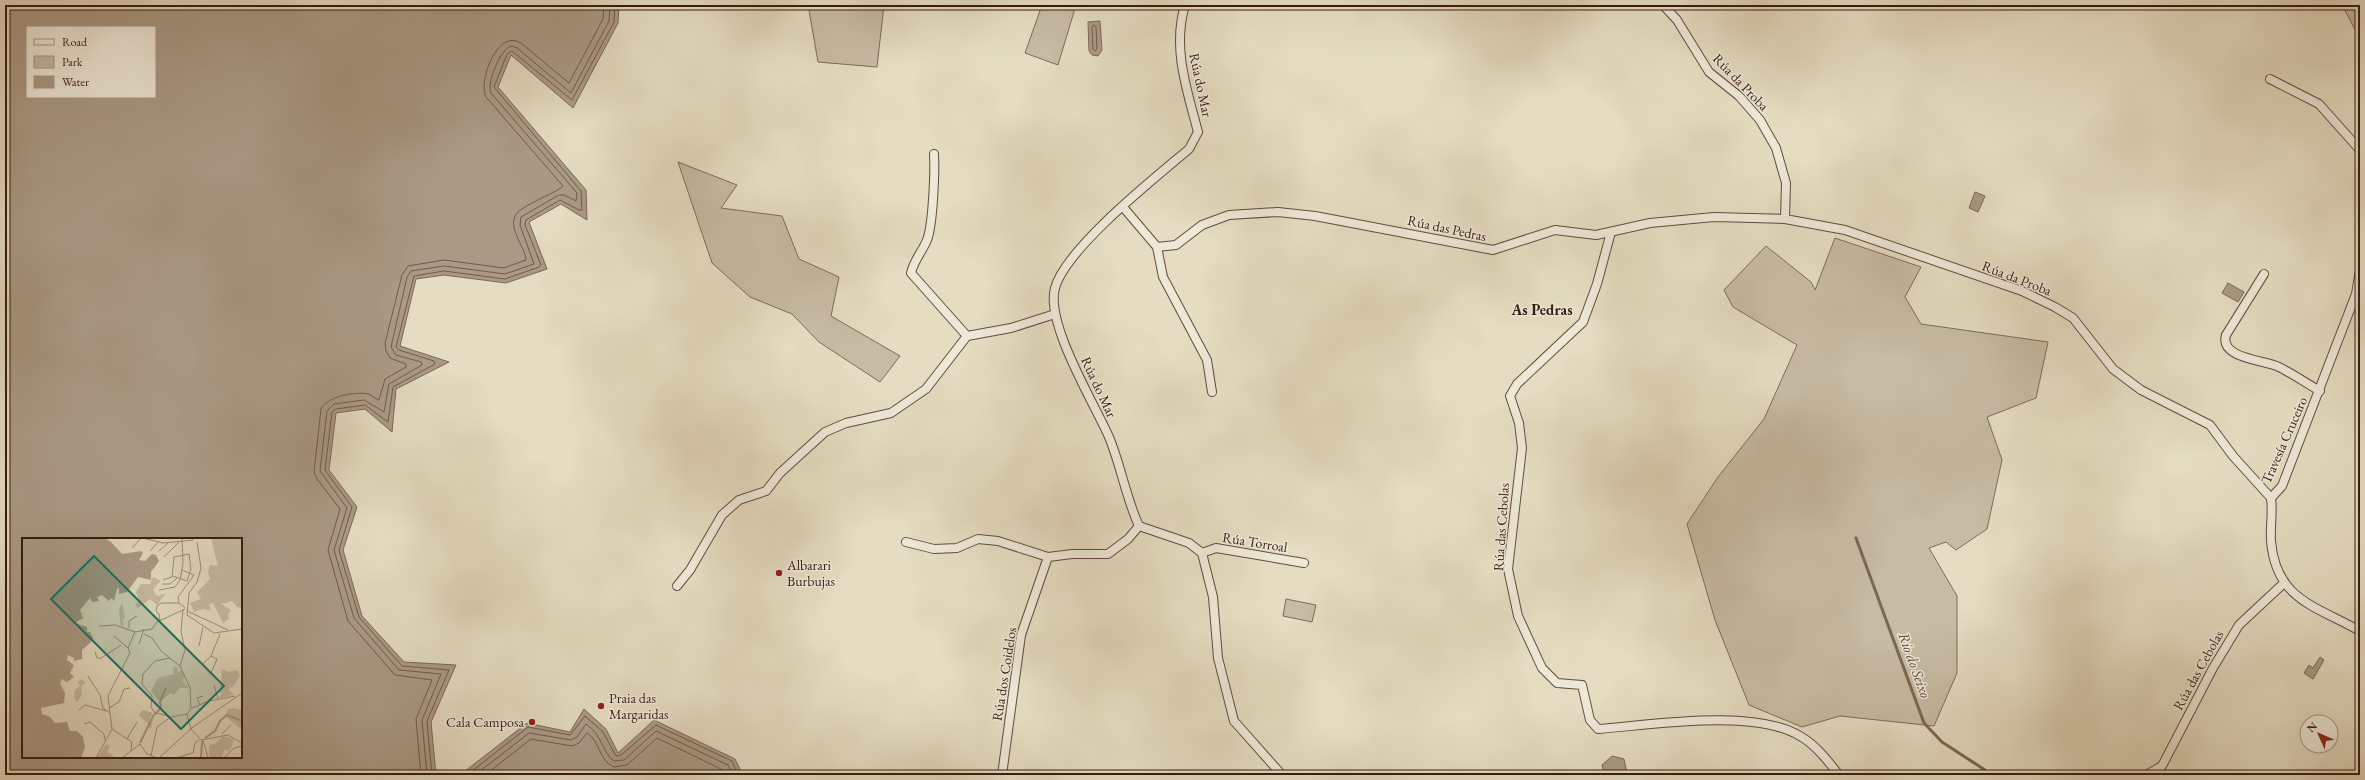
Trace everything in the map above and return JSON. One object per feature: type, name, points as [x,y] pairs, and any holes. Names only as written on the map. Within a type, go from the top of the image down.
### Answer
[{"type":"street","name":"Rúa do Mar","points":[[1139,526],[1109,438],[1084,389],[1055,314],[1053,296],[1059,276],[1079,250],[1123,206],[1189,149],[1198,132],[1180,60],[1180,22],[1185,5]]},
{"type":"street","name":"Rúa da Proba","points":[[1663,5],[1677,20],[1709,72],[1739,96],[1760,120],[1776,148],[1786,183],[1785,219],[1845,230],[2022,291],[2055,307],[2073,318],[2113,369],[2141,390],[2210,425],[2233,456],[2271,498]]},
{"type":"street","points":[[2270,78],[2319,104],[2360,150]]},
{"type":"street","points":[[934,154],[935,172],[928,239],[914,261],[911,273],[967,336]]},
{"type":"street","points":[[1123,206],[1157,247],[1163,277],[1207,360],[1212,392]]},
{"type":"street","name":"Rúa das Pedras","points":[[1157,247],[1176,245],[1202,225],[1229,215],[1278,212],[1315,216],[1493,250],[1556,230],[1596,235],[1650,223],[1714,217],[1785,219]]},
{"type":"street","name":"Rúa das Cebolas","points":[[1611,232],[1597,284],[1583,322],[1517,384],[1510,396],[1519,423],[1522,448],[1508,569],[1518,616],[1542,668],[1557,683],[1582,685],[1590,720],[1598,729],[1734,719],[1770,724],[1800,736],[1824,757],[1839,775]]},
{"type":"street","name":"Travesía Cruceiro","points":[[2271,498],[2282,486],[2320,391],[2356,294],[2360,270]]},
{"type":"street","name":"Travesía Cruceiro","points":[[2264,274],[2226,335],[2224,341],[2227,348],[2246,358],[2278,366],[2320,391]]},
{"type":"street","points":[[677,586],[690,570],[722,515],[739,500],[766,491],[780,473],[824,432],[846,423],[891,413],[926,389],[967,336],[1011,328],[1055,314]]},
{"type":"street","points":[[2271,498],[2271,540],[2273,559],[2283,584],[2294,595],[2360,631]]},
{"type":"street","points":[[906,542],[934,549],[957,548],[978,539],[998,541],[1048,557],[1072,554],[1108,554],[1128,539],[1139,526],[1190,543],[1202,553],[1213,597],[1218,658],[1234,721],[1282,775]]},
{"type":"street","name":"Rúa Torroal","points":[[1202,553],[1216,548],[1304,563]]},
{"type":"street","name":"Rúa dos Coidelos","points":[[1002,775],[1021,635],[1048,557]]},
{"type":"street","name":"Rúa das Cebolas","points":[[2162,766],[2213,668],[2239,625],[2283,584]]},
{"type":"street","points":[[2146,775],[2162,766]]},
{"type":"street","points":[[2161,775],[2162,766]]},
{"type":"green space","points":[[808,5],[884,5],[877,67],[818,62]]},
{"type":"green space","points":[[1042,5],[1076,5],[1058,65],[1025,53]]},
{"type":"green space","points":[[2342,5],[2360,5],[2360,39]]},
{"type":"green space","points":[[678,162],[737,185],[721,208],[782,216],[799,259],[839,277],[831,316],[900,356],[880,382],[819,342],[792,314],[750,297],[712,263]]},
{"type":"green space","points":[[1835,238],[1921,267],[1905,297],[1921,324],[2048,342],[2036,398],[1987,417],[2002,460],[1987,529],[1956,550],[1946,542],[1929,548],[1957,596],[1957,673],[1934,726],[1840,716],[1802,727],[1749,705],[1715,620],[1687,524],[1718,477],[1764,419],[1797,345],[1733,307],[1724,290],[1766,246],[1811,282],[1815,290]]},
{"type":"green space","points":[[1286,599],[1316,605],[1312,622],[1283,616]]},
{"type":"water","points":[[5,5],[619,5],[618,23],[573,108],[511,55],[498,87],[586,190],[587,220],[561,204],[529,222],[547,269],[506,283],[444,275],[416,279],[400,346],[449,362],[396,389],[392,432],[365,409],[336,413],[329,470],[357,507],[343,550],[362,616],[404,662],[456,665],[431,722],[436,775],[5,775]]},
{"type":"water","points":[[1100,21],[1102,50],[1098,56],[1092,55],[1089,51],[1088,22]]},
{"type":"water","points":[[1975,192],[1985,196],[1978,212],[1969,208]]},
{"type":"water","points":[[2228,283],[2244,292],[2238,302],[2222,293]]},
{"type":"water","points":[[2320,657],[2324,660],[2313,679],[2304,673],[2309,665],[2313,668]]},
{"type":"water","points":[[584,709],[606,729],[618,753],[654,720],[735,759],[743,775],[460,775],[527,723],[570,732]]},
{"type":"water","points":[[1612,756],[1624,759],[1627,773],[1616,770],[1604,773],[1602,765]]},
{"type":"waterway","name":"Río do Seixo","points":[[1856,538],[1924,723],[1942,742],[1985,770],[1986,775]]},
{"type":"place","name":"Albarari Burbujas","points":[[779,573]]},
{"type":"place","name":"Praia das Margaridas","points":[[601,706]]},
{"type":"place","name":"Cala Camposa","points":[[532,722]]},
{"type":"district","name":"As Pedras","points":[[1542,309]]}]
